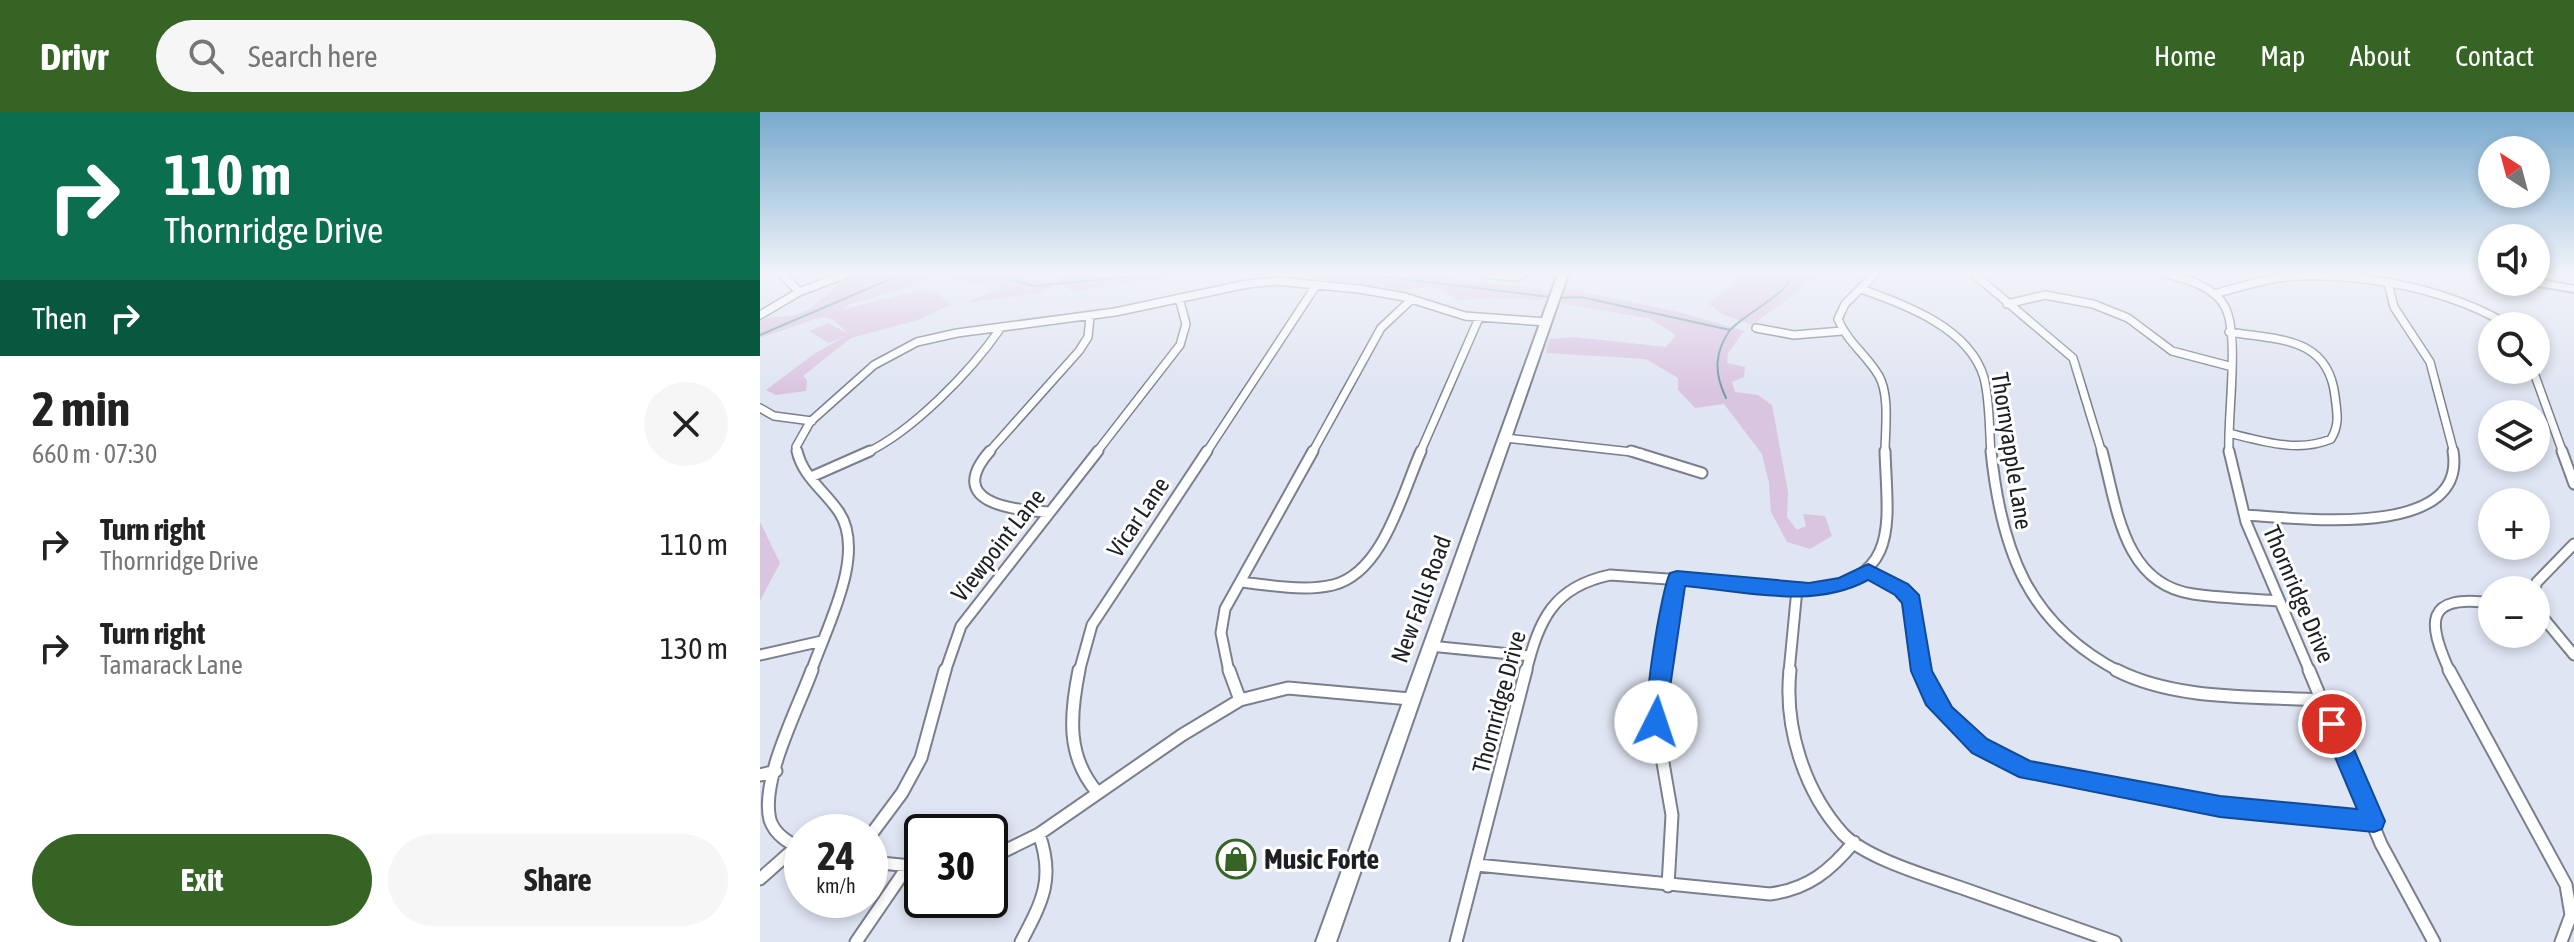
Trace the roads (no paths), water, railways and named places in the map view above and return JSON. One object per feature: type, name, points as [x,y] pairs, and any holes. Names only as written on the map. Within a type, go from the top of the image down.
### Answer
[{"type":"main road","name":"New Falls Road","points":[[1326,942],[1549,313]]},
{"type":"street","points":[[784,837],[771,822],[768,812],[776,771],[848,566],[853,542],[849,528],[802,465],[796,447],[812,421],[874,365],[893,353],[945,335],[1110,313]]},
{"type":"street","name":"Viewpoint Lane","points":[[885,814],[916,770],[926,745],[951,648],[961,626],[1180,345],[1186,324],[1183,313]]},
{"type":"street","name":"Vicar Lane","points":[[1098,793],[1081,772],[1073,734],[1082,660],[1092,625],[1298,313]]},
{"type":"street","points":[[1240,700],[1221,649],[1219,634],[1225,609],[1381,328],[1395,313]]},
{"type":"street","points":[[1454,313],[1479,318],[1546,322]]},
{"type":"street","points":[[1839,313],[1842,331],[1877,369],[1885,396],[1887,536],[1881,556],[1868,571],[1902,590],[1912,600],[1922,671],[1934,698],[1967,735],[2007,762],[2038,773],[2220,807],[2374,821]]},
{"type":"street","name":"Thornyapple Lane","points":[[1920,313],[1957,342],[1978,364],[1984,378],[1993,473],[2008,547],[2032,597],[2066,637],[2102,663],[2153,684],[2180,689],[2322,700]]},
{"type":"street","points":[[2019,313],[2059,343],[2077,365],[2126,542],[2142,570],[2161,583],[2190,594],[2279,601]]},
{"type":"street","points":[[2115,313],[2128,318],[2172,351],[2229,366]]},
{"type":"street","name":"Thornridge Drive","points":[[2227,313],[2231,472],[2245,515],[2374,821],[2406,892],[2434,942]]},
{"type":"street","points":[[2245,515],[2349,520],[2392,517],[2422,505],[2441,493],[2452,481],[2454,460],[2430,365],[2423,347],[2396,313]]},
{"type":"street","points":[[1048,512],[992,505],[978,494],[974,482],[986,455],[1085,343],[1090,317]]},
{"type":"street","points":[[1240,582],[1316,588],[1340,584],[1364,571],[1377,552],[1479,318]]},
{"type":"street","points":[[1756,328],[1794,335],[1842,331]]},
{"type":"street","points":[[811,477],[900,434],[984,352],[1000,329]]},
{"type":"street","points":[[2229,332],[2289,343],[2321,357],[2333,381],[2337,427],[2330,439],[2310,446],[2229,433]]},
{"type":"street","points":[[2538,384],[2574,484]]},
{"type":"street","points":[[760,408],[774,416],[812,421]]},
{"type":"street","points":[[1505,438],[1636,451],[1702,473]]},
{"type":"street","points":[[2543,576],[2574,544]]},
{"type":"street","name":"Thornridge Drive","points":[[1456,942],[1530,656],[1549,608],[1575,586],[1610,575],[1797,589],[1843,584],[1868,571]]},
{"type":"street","points":[[1668,886],[1672,815],[1656,722],[1659,680],[1677,578]]},
{"type":"street","points":[[1797,589],[1788,688],[1796,747],[1814,794],[1829,817],[1854,842],[1892,863],[2115,942]]},
{"type":"street","points":[[2478,602],[2462,601],[2442,610],[2433,623],[2434,636],[2452,679],[2566,885],[2573,916],[2568,934],[2561,942]]},
{"type":"street","points":[[2550,627],[2574,655]]},
{"type":"street","points":[[760,655],[822,641]]},
{"type":"street","points":[[1430,646],[1530,656]]},
{"type":"street","points":[[1008,849],[1039,834],[1182,735],[1240,700],[1288,688],[1410,699]]},
{"type":"street","points":[[760,775],[776,771]]},
{"type":"street","points":[[1021,942],[1039,908],[1048,878],[1049,864],[1039,834]]},
{"type":"street","points":[[1477,865],[1753,895],[1787,894],[1818,879],[1854,842]]},
{"type":"street","points":[[760,879],[784,860]]},
{"type":"street","points":[[856,942],[904,872]]},
{"type":"waterway","points":[[760,335],[812,313]]},
{"type":"waterway","points":[[1652,313],[1730,330]]},
{"type":"waterway","points":[[1730,330],[1752,313]]},
{"type":"waterway","points":[[1726,398],[1719,380],[1718,363],[1721,347],[1730,330]]},
{"type":"place","name":"Music Forte","points":[[1236,859]]}]
